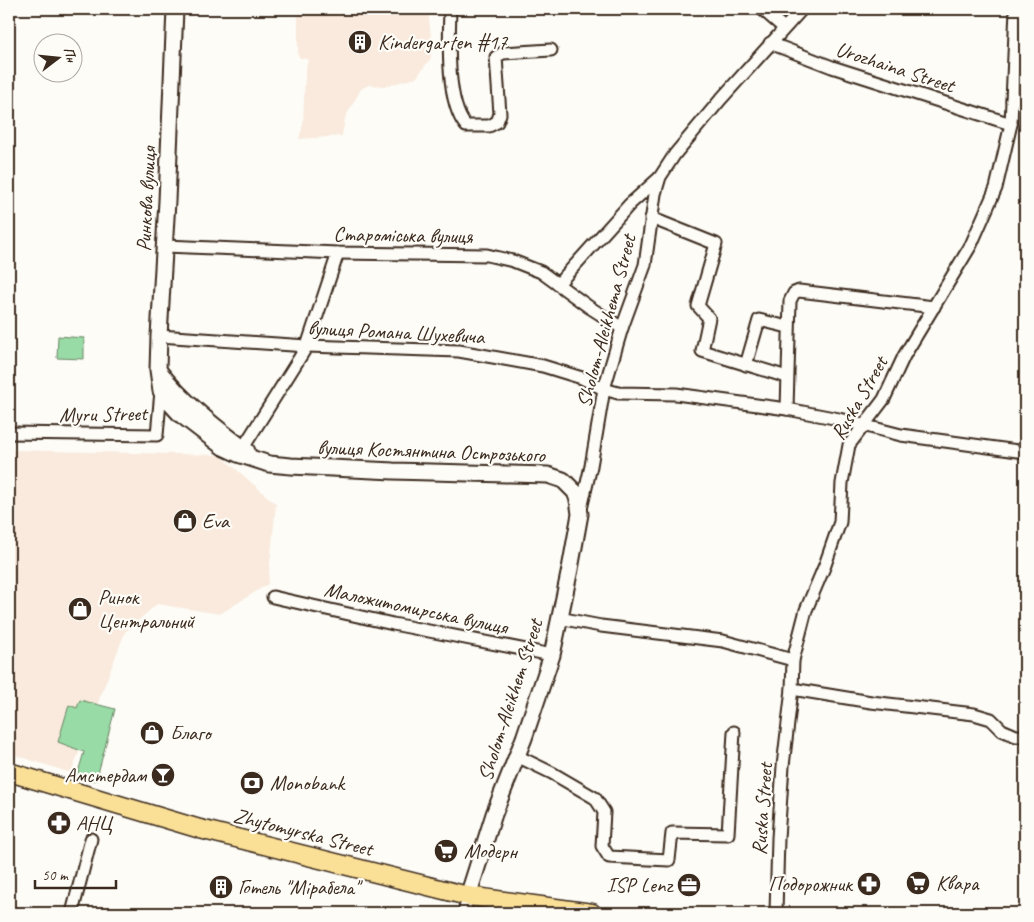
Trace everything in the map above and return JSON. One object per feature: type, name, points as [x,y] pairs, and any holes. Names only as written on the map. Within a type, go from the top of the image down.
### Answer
[{"type":"main road","points":[[165,9],[174,29]]},
{"type":"main road","name":"Ринкова вулиця","points":[[161,391],[158,370],[159,336],[175,9]]},
{"type":"main road","points":[[158,370],[172,388],[190,405],[259,460]]},
{"type":"main road","name":"вулиця Костянтина Острозького","points":[[161,391],[180,414],[212,439],[238,454],[269,464],[548,476],[562,480],[575,492],[580,514]]},
{"type":"main road","name":"Sholom-Aleikhem Street","points":[[466,905],[494,814],[517,756],[552,655],[580,514]]},
{"type":"main road","name":"Zhytomyrska Street","points":[[9,772],[466,905],[592,913]]},
{"type":"street","points":[[450,9],[450,67],[456,111],[466,126],[489,126],[497,122],[500,114],[496,57],[503,53],[551,50]]},
{"type":"street","points":[[762,9],[784,28]]},
{"type":"street","name":"Sholom-Aleikhema Street","points":[[580,514],[591,466],[604,389],[622,328],[645,265],[655,194],[660,177],[675,154],[770,43],[802,9]]},
{"type":"street","name":"Ruska Street","points":[[776,913],[778,838],[793,660],[806,610],[825,565],[840,522],[842,483],[849,445],[884,399],[904,356],[971,245],[996,188],[1011,124],[1016,9]]},
{"type":"street","name":"Urozhaina Street","points":[[770,43],[832,67],[1011,124]]},
{"type":"street","points":[[1012,100],[1025,96]]},
{"type":"street","points":[[558,284],[630,204],[660,177]]},
{"type":"street","points":[[651,218],[716,244],[698,306],[709,318],[702,351],[788,377]]},
{"type":"street","name":"Староміська вулиця","points":[[164,246],[338,253],[486,255],[513,261],[541,272],[622,328]]},
{"type":"street","points":[[242,448],[307,346],[338,253]]},
{"type":"street","points":[[788,409],[788,326],[790,301],[794,293],[799,290],[934,308]]},
{"type":"street","points":[[746,365],[759,320],[788,326]]},
{"type":"street","name":"вулиця Романа Шухевича","points":[[159,336],[307,346],[459,351],[543,366],[582,378],[604,389],[618,393],[676,394],[788,409],[864,425],[900,435],[1025,452]]},
{"type":"street","name":"Myru Street","points":[[9,433],[157,434],[161,391]]},
{"type":"street","name":"Маложитомирська вулиця","points":[[273,597],[393,624],[552,655]]},
{"type":"street","points":[[560,618],[601,626],[723,641],[793,660]]},
{"type":"street","points":[[792,689],[871,702],[974,714],[991,719],[1002,730],[1016,736],[1025,736]]},
{"type":"street","points":[[517,756],[552,773],[595,798],[604,812],[602,846],[609,857],[669,860],[672,833],[728,834],[734,732]]},
{"type":"street","points":[[72,913],[91,839]]},
{"type":"shaded area","points":[[428,9],[432,45],[431,58],[416,78],[385,86],[369,85],[361,89],[345,118],[342,136],[299,139],[303,125],[305,73],[308,59],[300,58],[298,55],[298,12]]},
{"type":"shaded area","name":"Ринок Центральний","points":[[9,450],[220,455],[276,504],[268,584],[220,614],[157,604],[125,632],[71,773],[9,753]]},
{"type":"green space","points":[[58,336],[84,338],[84,359],[57,358]]},
{"type":"green space","points":[[80,700],[115,709],[96,781],[77,776],[84,752],[58,742],[69,705],[77,708]]},
{"type":"place","name":"Kindergarten #17","points":[[360,42]]},
{"type":"place","name":"Eva","points":[[185,521]]},
{"type":"place","name":"Ринок Центральний","points":[[80,609]]},
{"type":"place","name":"Благо","points":[[152,733]]},
{"type":"place","name":"Амстердам","points":[[163,775]]},
{"type":"place","name":"Monobank","points":[[252,783]]},
{"type":"place","name":"АНЦ","points":[[59,823]]},
{"type":"place","name":"Модерн","points":[[446,851]]},
{"type":"place","name":"Квара","points":[[918,883]]},
{"type":"place","name":"Подорожник","points":[[869,884]]},
{"type":"place","name":"ISP Lenz","points":[[689,885]]},
{"type":"place","name":"Готель \"Мірабела\"","points":[[221,887]]}]
